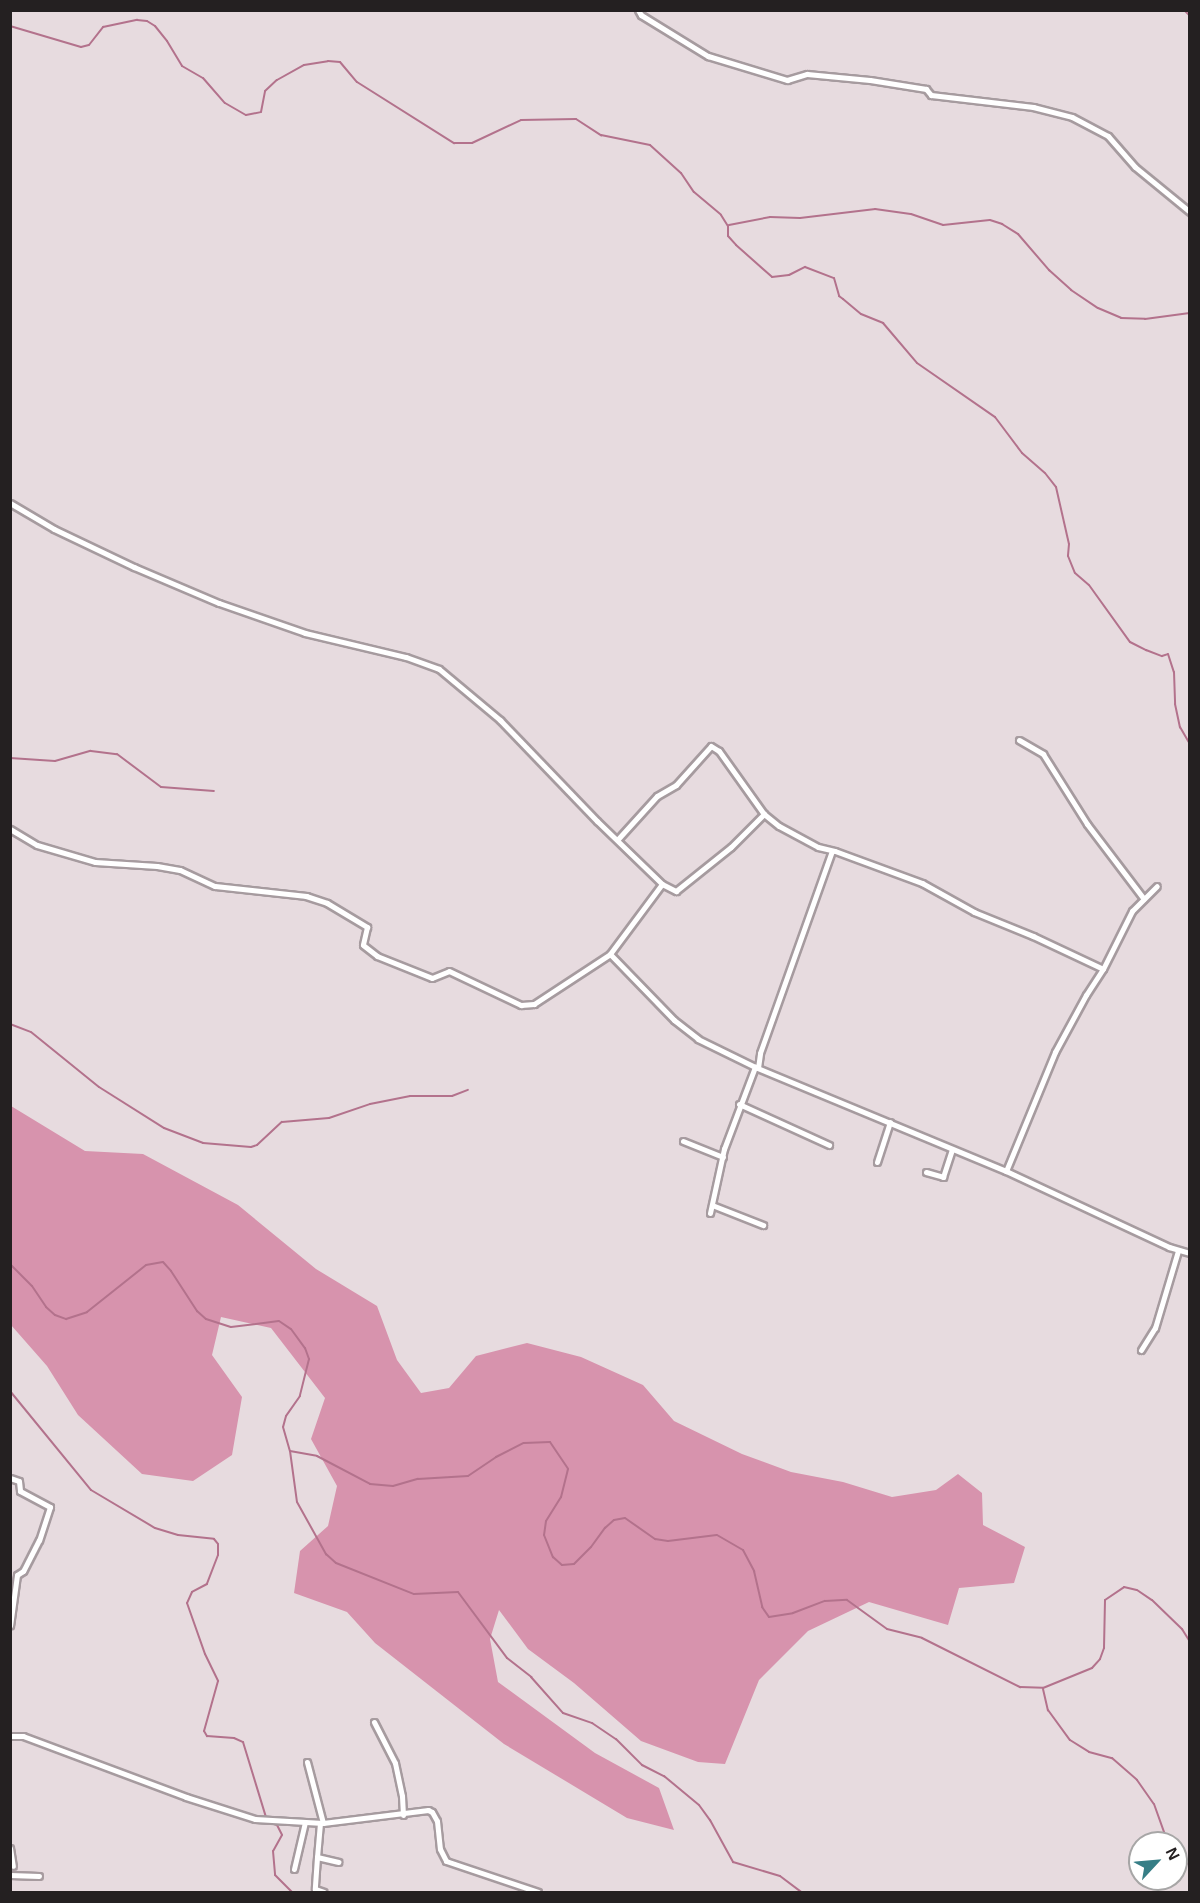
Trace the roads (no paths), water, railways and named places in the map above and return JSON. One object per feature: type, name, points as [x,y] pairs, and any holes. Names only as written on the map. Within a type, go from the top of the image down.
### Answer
[{"type":"street","points":[[638,10],[641,15],[708,56],[787,80],[807,74],[870,80],[926,89],[931,94],[1033,107],[1072,117],[1108,136],[1135,168],[1190,212]]},
{"type":"street","points":[[10,503],[54,529],[134,567],[219,603],[305,633],[406,657],[439,669],[500,720],[597,821],[662,884],[676,891],[731,847],[764,814]]},
{"type":"street","points":[[1019,740],[1043,754],[1087,824],[1117,866],[1144,898]]},
{"type":"street","points":[[618,839],[657,796],[676,785],[711,746],[719,751],[764,814],[810,843],[922,884],[974,912],[1033,936],[1103,969]]},
{"type":"street","points":[[10,829],[37,845],[95,862],[169,868],[180,870],[215,886],[306,896],[320,900],[367,927],[363,945],[377,956],[432,978],[449,971],[521,1005],[534,1004],[610,954],[662,884]]},
{"type":"street","points":[[710,1213],[723,1157],[739,1104],[756,1068],[832,851]]},
{"type":"street","points":[[1006,1172],[1055,1052],[1103,969],[1132,911],[1157,886]]},
{"type":"street","points":[[610,954],[674,1020],[699,1039],[756,1068],[890,1122],[1178,1251],[1190,1253]]},
{"type":"street","points":[[739,1104],[829,1145]]},
{"type":"street","points":[[877,1162],[890,1122]]},
{"type":"street","points":[[683,1141],[723,1157]]},
{"type":"street","points":[[926,1172],[943,1177],[952,1150]]},
{"type":"street","points":[[712,1205],[763,1225]]},
{"type":"street","points":[[1141,1350],[1155,1328],[1178,1251]]},
{"type":"street","points":[[10,1478],[19,1481],[20,1491],[50,1507],[39,1540],[23,1571],[17,1575],[10,1626]]},
{"type":"street","points":[[374,1722],[395,1763],[402,1796],[403,1815]]},
{"type":"street","points":[[10,1736],[23,1736],[186,1797],[255,1819],[321,1823],[403,1815],[428,1810],[435,1815],[440,1849],[446,1861],[538,1893]]},
{"type":"street","points":[[308,1762],[321,1823],[315,1887],[324,1893]]},
{"type":"street","points":[[294,1869],[305,1822]]},
{"type":"street","points":[[10,1848],[13,1866]]},
{"type":"street","points":[[317,1857],[338,1862]]},
{"type":"street","points":[[10,1875],[39,1876]]},
{"type":"waterway","points":[[1184,10],[1190,16]]},
{"type":"waterway","points":[[10,26],[81,47],[89,45],[103,27],[137,20],[147,21],[155,26],[167,41],[182,66],[203,78],[225,103],[246,115],[261,112],[265,91],[277,80],[304,65],[328,61],[340,62],[357,82],[454,143],[472,143],[521,120],[576,119],[601,135],[650,145],[681,173],[694,192],[721,215],[728,226],[728,236],[736,245],[772,277],[789,275],[805,267],[834,278],[839,296],[861,314],[883,323],[917,363],[995,417],[1022,453],[1045,473],[1056,487],[1069,544],[1068,556],[1075,573],[1089,585],[1130,642],[1162,656],[1168,654],[1174,672],[1175,704],[1180,727],[1190,744]]},
{"type":"waterway","points":[[729,225],[770,217],[800,218],[875,209],[911,214],[943,225],[990,220],[1018,234],[1049,270],[1071,290],[1098,308],[1121,318],[1145,319],[1190,313]]},
{"type":"waterway","points":[[10,758],[55,761],[91,751],[117,754],[161,787],[214,791]]},
{"type":"waterway","points":[[10,1024],[31,1032],[99,1087],[164,1128],[203,1143],[251,1147],[257,1145],[282,1122],[329,1118],[370,1104],[410,1096],[452,1096],[468,1090]]},
{"type":"waterway","points":[[10,1264],[32,1286],[46,1307],[55,1315],[66,1319],[87,1312],[146,1265],[163,1262],[197,1311],[206,1319],[231,1327],[279,1321],[291,1329],[305,1348],[309,1359],[300,1396],[286,1416],[283,1427],[290,1451],[317,1456],[370,1484],[393,1486],[418,1479],[468,1476],[496,1457],[524,1443],[550,1442],[568,1469],[561,1497],[546,1521],[544,1535],[553,1557],[562,1565],[574,1564],[614,1520],[625,1518],[655,1539],[668,1541],[717,1535],[743,1550],[754,1571],[762,1607],[769,1617],[793,1613],[825,1601],[847,1600],[887,1629],[922,1638],[1020,1687],[1043,1688],[1092,1668],[1100,1659],[1104,1648],[1105,1600],[1124,1587],[1137,1590],[1152,1600],[1182,1629],[1190,1642]]},
{"type":"waterway","points":[[10,1391],[91,1490],[155,1528],[178,1535],[214,1539],[218,1544],[218,1555],[207,1584],[192,1592],[187,1603],[205,1654],[218,1681],[204,1731],[207,1736],[234,1738],[243,1742],[266,1817]]},
{"type":"waterway","points":[[290,1451],[297,1502],[326,1554],[336,1563],[414,1594],[458,1592],[507,1658],[531,1677],[563,1713],[592,1723],[616,1739],[642,1765],[664,1776],[699,1805],[733,1862],[780,1876],[801,1892]]},
{"type":"waterway","points":[[1043,1689],[1048,1710],[1070,1740],[1089,1752],[1112,1758],[1137,1780],[1154,1804],[1164,1831]]},
{"type":"waterway","points":[[269,1822],[277,1825],[282,1835],[273,1851],[275,1875],[292,1892]]}]
